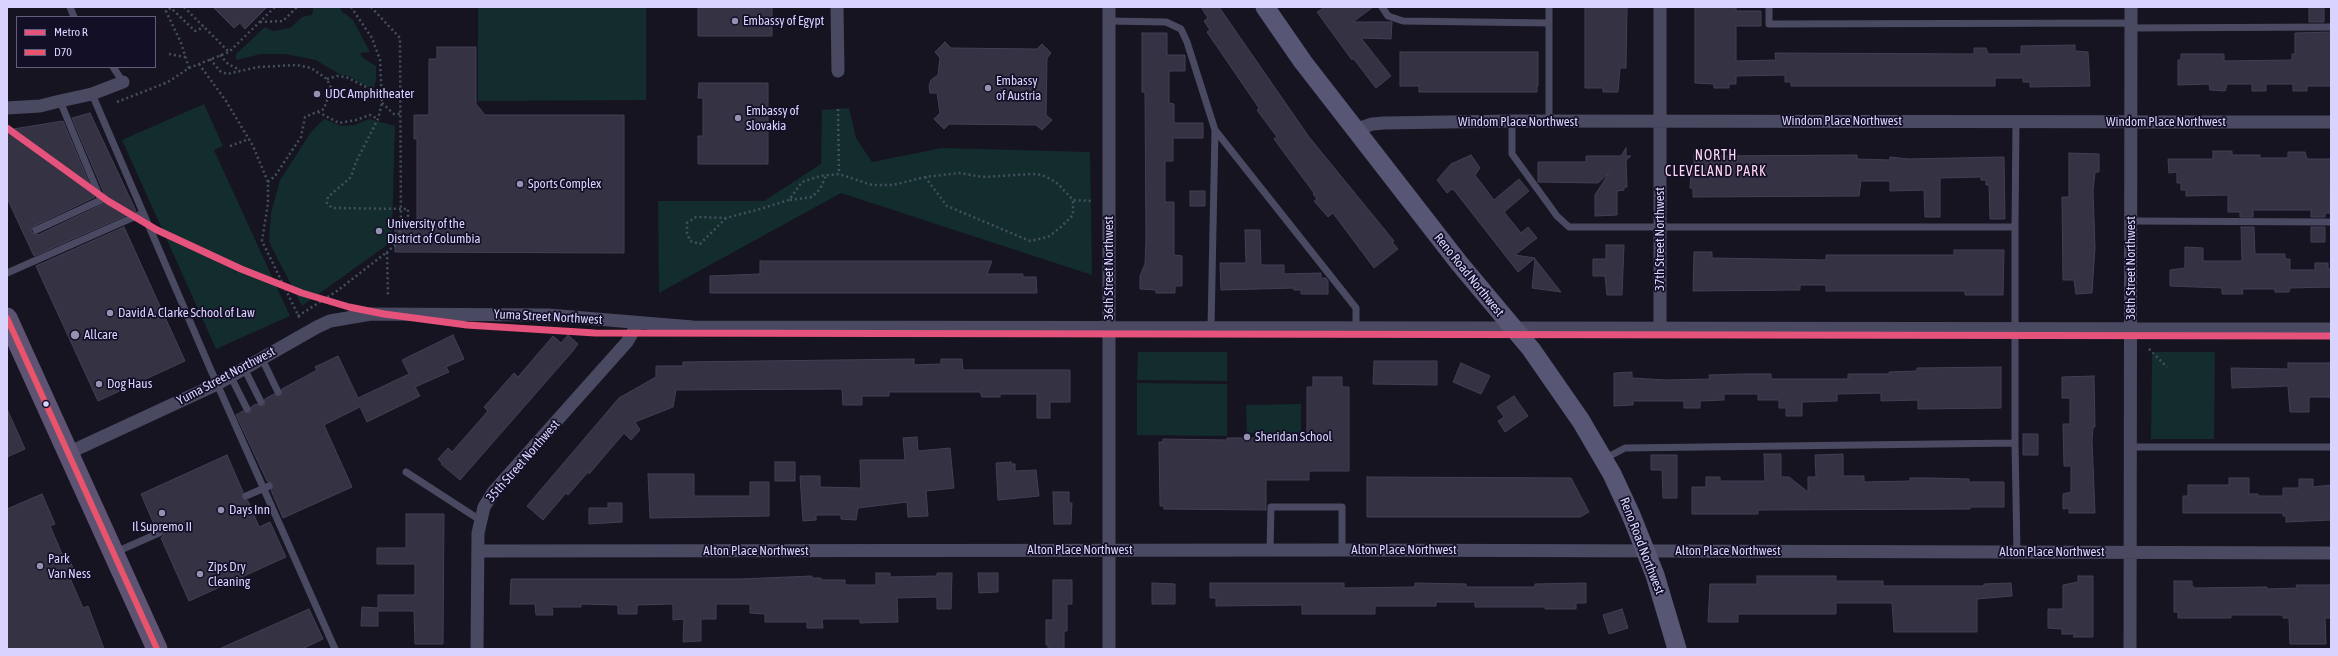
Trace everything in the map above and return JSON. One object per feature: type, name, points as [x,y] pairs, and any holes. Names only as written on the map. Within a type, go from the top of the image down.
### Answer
[{"type":"main road","name":"Reno Road Northwest","points":[[1264,7],[1355,130],[1459,263],[1513,328],[1566,398],[1604,459],[1620,489],[1646,550],[1665,606],[1677,649]]},
{"type":"main road","points":[[7,318],[157,649]]},
{"type":"street","points":[[838,7],[838,71]]},
{"type":"street","name":"36th Street Northwest","points":[[1109,7],[1109,649]]},
{"type":"street","name":"37th Street Northwest","points":[[1660,7],[1660,328]]},
{"type":"street","name":"38th Street Northwest","points":[[2130,649],[2131,7]]},
{"type":"street","points":[[7,108],[40,106],[92,94],[123,82]]},
{"type":"street","name":"Windom Place Northwest","points":[[1355,130],[1372,124],[1384,123],[1512,121],[2331,122]]},
{"type":"street","name":"Yuma Street Northwest","points":[[68,453],[245,370],[317,327],[330,321],[371,314],[521,314],[693,327],[2331,329]]},
{"type":"street","name":"35th Street Northwest","points":[[477,649],[478,551],[480,520],[484,507],[494,491],[627,342],[638,323]]},
{"type":"street","name":"Alton Place Northwest","points":[[478,551],[1646,550],[2331,553]]},
{"type":"lane","points":[[1382,7],[1388,16],[1402,21],[1549,23]]},
{"type":"lane","points":[[1549,7],[1549,121]]},
{"type":"lane","points":[[1768,7],[1768,24],[2331,27]]},
{"type":"lane","points":[[1109,21],[1166,22],[1181,29],[1187,42],[1215,130],[1211,327]]},
{"type":"lane","points":[[114,68],[123,82]]},
{"type":"lane","points":[[92,94],[217,384],[267,487],[335,649]]},
{"type":"lane","points":[[36,230],[101,200],[60,101]]},
{"type":"lane","points":[[1512,121],[1512,154],[1557,216],[1569,227],[2015,227]]},
{"type":"lane","points":[[2016,122],[2014,443],[2017,552]]},
{"type":"lane","points":[[1215,130],[1356,308],[1356,327]]},
{"type":"lane","points":[[7,273],[143,213]]},
{"type":"lane","points":[[2131,221],[2331,222]]},
{"type":"lane","points":[[262,359],[278,392]]},
{"type":"lane","points":[[245,370],[261,402]]},
{"type":"lane","points":[[231,377],[248,409]]},
{"type":"lane","points":[[1604,459],[1625,448],[2014,443]]},
{"type":"lane","points":[[2130,447],[2331,447]]},
{"type":"lane","points":[[406,472],[480,520]]},
{"type":"lane","points":[[246,496],[267,487]]},
{"type":"lane","points":[[1270,550],[1271,507],[1342,507],[1342,550]]},
{"type":"lane","points":[[114,553],[159,534]]},
{"type":"path","points":[[184,7],[229,52]]},
{"type":"path","points":[[98,108],[133,97],[168,82],[189,68],[229,52],[275,7]]},
{"type":"path","points":[[260,22],[283,21],[297,7]]},
{"type":"path","points":[[351,7],[372,38],[380,60],[382,103],[378,119],[356,162],[351,177],[328,196],[327,203],[332,208],[408,209],[408,228]]},
{"type":"path","points":[[298,316],[337,291],[387,252],[395,245],[401,228],[400,38],[371,7]]},
{"type":"path","points":[[189,68],[166,11],[171,8],[195,32],[204,26]]},
{"type":"path","points":[[169,54],[185,57]]},
{"type":"path","points":[[220,55],[228,64],[241,70]]},
{"type":"path","points":[[210,59],[220,71],[227,74],[241,70],[276,65],[297,65],[311,68],[327,79],[331,88],[324,109],[305,117],[301,137],[275,176],[268,182]]},
{"type":"path","points":[[199,64],[226,101],[249,139],[268,182],[268,203],[262,241],[300,319]]},
{"type":"path","points":[[327,79],[338,76],[346,77],[382,95]]},
{"type":"path","points":[[382,103],[394,114],[400,114]]},
{"type":"path","points":[[838,109],[839,174]]},
{"type":"path","points":[[317,112],[339,123],[356,120],[370,114],[378,119]]},
{"type":"path","points":[[230,146],[249,139]]},
{"type":"path","points":[[789,200],[802,182],[839,174],[872,185],[893,185],[925,177],[959,173],[983,177],[1042,175],[1056,182],[1073,200],[1073,215],[1048,237],[1030,241],[947,206],[925,177]]},
{"type":"path","points":[[726,218],[700,244],[690,240],[687,233],[687,223],[696,217],[726,218],[789,200],[812,196],[820,188],[826,176]]},
{"type":"path","points":[[1073,200],[1092,201]]},
{"type":"path","points":[[387,252],[388,295]]},
{"type":"path","points":[[2149,349],[2167,367]]},
{"type":"green space","points":[[313,7],[340,7],[341,11],[353,20],[370,52],[360,53],[363,58],[376,66],[376,80],[374,88],[365,86],[349,76],[339,74],[316,60],[285,54],[261,54],[236,60],[236,54],[265,27],[273,31],[290,28],[302,17],[311,15],[313,13]]},
{"type":"green space","points":[[478,7],[646,7],[646,100],[478,101]]},
{"type":"green space","points":[[204,104],[223,146],[214,150],[290,316],[216,349],[122,140]]},
{"type":"green space","points":[[849,108],[856,138],[872,162],[942,148],[1090,152],[1092,275],[841,193],[659,293],[658,201],[764,201],[821,164],[822,110]]},
{"type":"green space","points":[[324,119],[341,126],[355,125],[369,119],[395,126],[392,231],[387,245],[302,306],[269,242],[271,213],[280,180],[311,132]]},
{"type":"green space","points":[[1138,352],[1227,352],[1227,381],[1137,380]]},
{"type":"green space","points":[[2156,352],[2215,352],[2214,439],[2151,439],[2152,356]]},
{"type":"green space","points":[[1137,383],[1227,384],[1227,436],[1137,435]]},
{"type":"green space","points":[[1301,404],[1301,433],[1247,433],[1246,405]]},
{"type":"building","points":[[213,7],[267,7],[245,29],[240,23],[234,28]]},
{"type":"building","name":"Embassy of Egypt","points":[[698,7],[772,7],[772,36],[698,36]]},
{"type":"building","points":[[1201,7],[1219,7],[1309,137],[1394,241],[1392,242],[1398,249],[1374,268],[1333,213],[1328,217],[1314,201],[1317,199],[1313,194],[1314,193],[1274,139],[1277,137],[1257,110],[1259,108],[1207,32],[1210,30],[1204,21],[1208,18]]},
{"type":"building","points":[[1325,7],[1373,7],[1353,22],[1392,22],[1391,39],[1361,38],[1391,76],[1376,88],[1353,58],[1352,60],[1317,12]]},
{"type":"building","points":[[1585,7],[1627,7],[1626,68],[1620,68],[1618,92],[1603,92],[1603,88],[1585,88]]},
{"type":"building","points":[[1695,7],[1736,7],[1736,11],[1761,11],[1761,26],[1736,26],[1736,61],[1776,60],[1775,53],[1974,54],[1974,48],[1986,48],[1988,54],[2021,54],[2021,46],[2075,45],[2075,51],[2088,52],[2090,86],[2030,87],[2030,82],[2023,82],[2023,78],[1995,78],[1995,86],[1791,86],[1791,82],[1785,82],[1785,75],[1736,76],[1736,84],[1729,84],[1729,88],[1714,88],[1714,84],[1695,83]]},
{"type":"building","points":[[2309,7],[2324,7],[2324,22],[2309,22]]},
{"type":"building","points":[[2331,32],[2331,86],[2307,86],[2307,91],[2293,91],[2293,84],[2266,84],[2266,91],[2252,91],[2252,84],[2227,84],[2225,91],[2210,90],[2209,84],[2178,85],[2178,60],[2181,60],[2181,54],[2224,54],[2224,61],[2292,60],[2292,54],[2295,54],[2295,33]]},
{"type":"building","points":[[1142,33],[1167,33],[1167,55],[1185,55],[1185,71],[1169,71],[1169,103],[1174,104],[1174,123],[1203,123],[1203,138],[1173,138],[1173,161],[1165,161],[1165,202],[1174,202],[1174,255],[1182,256],[1182,286],[1175,286],[1175,293],[1156,293],[1156,290],[1140,289],[1140,276],[1145,264],[1146,239],[1145,92],[1142,92]]},
{"type":"building","name":"Embassy of Austria","points":[[945,42],[951,48],[1037,49],[1042,44],[1051,53],[1047,58],[1046,115],[1052,120],[1042,130],[1036,125],[949,124],[944,129],[934,119],[940,113],[937,93],[930,93],[929,86],[931,80],[938,75],[940,58],[935,52]]},
{"type":"building","name":"Sports Complex","points":[[437,47],[476,47],[476,104],[485,115],[624,115],[624,253],[395,252],[395,228],[417,228],[417,139],[414,139],[414,115],[429,115],[429,59],[437,59]]},
{"type":"building","points":[[1400,52],[1538,52],[1537,92],[1419,92],[1419,86],[1400,86]]},
{"type":"building","name":"Embassy of Slovakia","points":[[699,83],[768,83],[768,164],[698,164],[698,136],[703,136],[703,98],[698,98]]},
{"type":"building","points":[[90,113],[136,211],[34,256],[7,198],[7,130],[63,121],[95,197],[34,226],[31,232],[38,235],[105,203],[106,198],[72,118]]},
{"type":"building","points":[[1626,148],[1626,156],[1631,156],[1626,160],[1627,187],[1624,187],[1624,190],[1617,191],[1617,215],[1595,216],[1595,195],[1609,173],[1598,183],[1538,182],[1538,162],[1586,162],[1586,156],[1621,156]]},
{"type":"building","points":[[2213,151],[2232,151],[2232,155],[2260,155],[2260,158],[2286,158],[2288,157],[2288,152],[2305,152],[2307,159],[2331,159],[2330,213],[2325,213],[2325,217],[2311,217],[2311,210],[2253,210],[2253,217],[2240,217],[2240,212],[2228,212],[2228,195],[2186,196],[2186,190],[2181,190],[2181,183],[2177,183],[2177,172],[2169,173],[2168,159],[2213,159]]},
{"type":"building","points":[[2069,153],[2099,154],[2099,172],[2095,172],[2093,191],[2095,247],[2092,293],[2076,294],[2074,280],[2063,280],[2062,197],[2069,197]]},
{"type":"building","points":[[1694,154],[1712,156],[1857,155],[1857,159],[1890,160],[1890,157],[1908,159],[2004,157],[2005,219],[1990,219],[1989,185],[1986,185],[1986,180],[1981,180],[1981,177],[1940,178],[1940,217],[1925,217],[1924,190],[1890,191],[1890,181],[1861,181],[1859,196],[1693,197],[1693,188],[1690,188],[1691,172],[1694,172]]},
{"type":"building","points":[[1471,155],[1480,168],[1475,175],[1494,200],[1519,179],[1529,191],[1504,212],[1521,233],[1528,227],[1537,238],[1515,255],[1535,258],[1518,272],[1454,190],[1452,189],[1447,193],[1437,180],[1451,164]]},
{"type":"building","points":[[1190,191],[1205,191],[1205,206],[1190,206]]},
{"type":"building","name":"David A. Clarke School of Law","points":[[124,227],[185,361],[98,401],[36,266]]},
{"type":"building","points":[[2241,227],[2254,227],[2255,254],[2285,254],[2285,259],[2290,259],[2290,270],[2315,270],[2315,263],[2328,263],[2328,269],[2331,269],[2331,287],[2290,288],[2289,292],[2275,292],[2275,289],[2242,289],[2243,294],[2222,294],[2222,288],[2170,286],[2170,270],[2185,268],[2185,247],[2203,248],[2203,261],[2242,261]]},
{"type":"building","points":[[2311,227],[2325,227],[2325,242],[2311,242]]},
{"type":"building","points":[[1245,230],[1260,230],[1261,265],[1284,265],[1284,274],[1321,273],[1321,278],[1326,278],[1328,281],[1328,294],[1301,294],[1301,290],[1294,290],[1294,288],[1221,290],[1220,263],[1246,263]]},
{"type":"building","points":[[1606,245],[1624,245],[1622,295],[1607,295],[1605,276],[1593,276],[1593,259],[1606,259]]},
{"type":"building","points":[[1954,250],[2004,250],[2003,295],[1965,295],[1965,291],[1826,291],[1826,285],[1800,285],[1800,290],[1693,291],[1694,252],[1712,252],[1712,258],[1826,260],[1826,255],[1954,255]]},
{"type":"building","points":[[1535,259],[1561,292],[1532,288]]},
{"type":"building","points":[[760,261],[992,261],[987,274],[1023,274],[1023,277],[1036,277],[1037,293],[710,293],[710,276],[760,274]]},
{"type":"building","points":[[453,335],[464,359],[446,367],[449,372],[415,387],[420,396],[367,422],[360,407],[324,425],[352,487],[283,518],[271,490],[273,484],[267,481],[236,415],[243,411],[250,413],[251,407],[256,404],[264,406],[265,399],[274,394],[281,396],[282,389],[317,370],[315,367],[338,356],[358,398],[409,374],[402,360]]},
{"type":"building","points":[[568,335],[578,344],[460,480],[441,464],[442,463],[438,459],[448,448],[452,452],[488,411],[484,407],[514,373],[518,377],[553,336],[561,343]]},
{"type":"building","points":[[914,359],[914,365],[941,364],[941,359],[962,359],[963,370],[1070,370],[1070,402],[1050,402],[1050,418],[1037,418],[1037,394],[1000,394],[1000,397],[982,397],[980,392],[889,392],[889,396],[862,396],[862,405],[843,405],[842,389],[676,390],[673,407],[635,422],[640,430],[631,440],[624,433],[589,474],[589,471],[568,495],[566,493],[543,520],[527,506],[619,398],[656,377],[656,366],[683,366],[683,362]]},
{"type":"building","points":[[1374,361],[1437,361],[1437,385],[1373,384]]},
{"type":"building","points":[[1461,363],[1490,376],[1481,394],[1453,382]]},
{"type":"building","points":[[2288,363],[2331,363],[2331,397],[2309,397],[2309,412],[2290,412],[2288,386],[2232,388],[2231,368],[2288,369]]},
{"type":"building","points":[[2001,367],[2001,408],[1918,409],[1918,400],[1881,401],[1881,393],[1837,394],[1837,401],[1802,402],[1802,416],[1786,416],[1786,408],[1779,408],[1779,400],[1758,400],[1758,394],[1724,394],[1724,400],[1700,401],[1700,408],[1684,408],[1684,401],[1633,401],[1633,405],[1614,406],[1614,373],[1632,372],[1632,378],[1667,380],[1710,379],[1709,375],[1743,374],[1771,374],[1771,379],[1848,379],[1848,374],[1889,374],[1889,372],[1917,371],[1917,368]]},
{"type":"building","points":[[2094,376],[2095,427],[2093,427],[2092,440],[2095,513],[2069,513],[2069,508],[2063,509],[2063,494],[2071,492],[2071,466],[2064,466],[2063,424],[2070,424],[2070,398],[2062,398],[2062,377]]},
{"type":"building","points":[[1313,377],[1342,377],[1342,387],[1349,387],[1349,471],[1309,471],[1309,480],[1266,480],[1266,510],[1164,509],[1164,506],[1160,506],[1159,442],[1163,442],[1163,439],[1227,440],[1227,438],[1272,438],[1272,434],[1307,434],[1307,387],[1313,387]]},
{"type":"building","points":[[1514,396],[1528,416],[1505,432],[1498,421],[1504,417],[1497,407]]},
{"type":"building","points":[[7,409],[25,449],[7,457]]},
{"type":"building","points":[[2023,434],[2038,434],[2038,455],[2023,455]]},
{"type":"building","points":[[917,437],[918,451],[950,448],[954,488],[926,491],[928,516],[908,517],[907,502],[858,508],[856,520],[841,519],[841,515],[816,515],[816,520],[803,521],[800,476],[820,476],[820,487],[861,488],[860,460],[905,460],[903,438]]},
{"type":"building","points":[[1764,454],[1781,454],[1781,477],[1789,477],[1808,492],[1808,477],[1816,477],[1815,455],[1843,454],[1843,476],[1864,476],[1864,482],[1910,481],[1910,478],[1933,478],[1969,479],[1969,482],[2004,482],[2004,507],[1970,507],[1970,509],[1758,510],[1758,514],[1692,514],[1692,487],[1706,487],[1706,477],[1720,477],[1720,481],[1765,481]]},
{"type":"building","name":"Days Inn","points":[[227,455],[243,492],[242,498],[248,501],[259,527],[270,522],[286,557],[189,601],[161,538],[163,536],[163,531],[156,529],[141,494]]},
{"type":"building","points":[[1651,455],[1677,455],[1677,498],[1663,498],[1662,470],[1651,470]]},
{"type":"building","points":[[775,462],[795,462],[795,481],[775,481]]},
{"type":"building","points":[[1011,462],[1011,464],[1015,464],[1015,471],[1036,470],[1039,496],[998,500],[996,463]]},
{"type":"building","points":[[648,474],[694,474],[694,496],[750,496],[750,482],[769,482],[769,516],[650,518]]},
{"type":"building","points":[[1367,477],[1571,478],[1589,512],[1580,517],[1367,517]]},
{"type":"building","points":[[2229,478],[2249,478],[2249,494],[2258,494],[2258,496],[2283,496],[2283,488],[2299,488],[2299,479],[2313,479],[2313,487],[2331,485],[2331,520],[2286,522],[2286,516],[2283,516],[2283,513],[2183,513],[2183,496],[2188,496],[2188,485],[2229,485]]},
{"type":"building","points":[[1053,492],[1069,492],[1069,503],[1072,503],[1071,524],[1054,524]]},
{"type":"building","name":"Park Van Ness","points":[[42,494],[55,524],[50,526],[63,556],[67,554],[76,575],[70,578],[83,608],[88,606],[104,649],[7,649],[7,509]]},
{"type":"building","points":[[608,503],[622,503],[622,522],[589,524],[589,508],[608,508]]},
{"type":"building","points":[[406,514],[444,514],[443,644],[415,644],[414,611],[378,611],[378,626],[361,626],[362,607],[378,608],[378,595],[415,595],[415,564],[377,564],[377,548],[406,548]]},
{"type":"building","points":[[876,573],[890,573],[890,577],[937,576],[937,573],[952,573],[951,609],[937,609],[937,597],[897,598],[898,622],[860,623],[860,619],[822,619],[823,628],[807,628],[807,622],[765,622],[765,614],[750,613],[750,604],[716,604],[716,619],[701,619],[701,641],[683,642],[684,619],[673,620],[673,604],[637,605],[637,614],[618,614],[618,605],[581,604],[581,607],[552,607],[553,615],[536,615],[535,604],[510,604],[511,579],[741,579],[812,576],[812,578],[821,578],[821,580],[845,580],[845,585],[876,585]]},
{"type":"building","points":[[978,573],[998,573],[998,592],[979,593]]},
{"type":"building","points":[[1757,576],[1836,576],[1836,581],[1883,581],[1883,586],[1984,586],[1984,584],[2011,583],[2012,596],[1977,599],[1977,632],[1894,632],[1892,603],[1836,603],[1836,614],[1738,614],[1738,622],[1708,622],[1710,584],[1757,584]]},
{"type":"building","points":[[2078,576],[2093,576],[2093,637],[2073,637],[2075,634],[2062,634],[2062,629],[2048,628],[2048,609],[2063,609],[2063,585],[2078,582]]},
{"type":"building","points":[[1053,580],[1072,580],[1072,604],[1067,604],[1067,631],[1064,631],[1064,649],[1048,649],[1048,645],[1046,645],[1046,620],[1053,620]]},
{"type":"building","points":[[2174,581],[2192,581],[2192,586],[2195,588],[2267,587],[2267,589],[2297,588],[2296,585],[2331,585],[2331,618],[2325,618],[2326,644],[2290,644],[2289,618],[2283,618],[2283,615],[2231,615],[2231,618],[2178,618],[2178,612],[2174,612]]},
{"type":"building","points":[[1152,583],[1175,584],[1175,604],[1152,604]]},
{"type":"building","points":[[1210,583],[1344,583],[1344,588],[1415,587],[1415,583],[1466,584],[1466,587],[1535,587],[1535,584],[1586,583],[1586,603],[1576,603],[1576,609],[1545,609],[1545,607],[1475,607],[1475,602],[1436,602],[1436,606],[1375,606],[1375,614],[1302,614],[1302,605],[1216,606],[1216,598],[1210,598]]},
{"type":"building","points":[[309,609],[323,639],[302,649],[219,649]]},
{"type":"building","points":[[1622,609],[1628,628],[1609,634],[1603,615]]},
{"type":"metro line","name":"R","points":[[7,128],[108,201],[157,230],[241,269],[302,293],[349,307],[384,314],[467,325],[595,333],[2331,336]]},
{"type":"transit line","name":"D70","points":[[7,318],[157,649]]},
{"type":"place","name":"Embassy of Egypt","points":[[735,21]]},
{"type":"place","name":"Embassy of Austria","points":[[988,88]]},
{"type":"place","name":"UDC Amphitheater","points":[[317,94]]},
{"type":"place","name":"Embassy of Slovakia","points":[[738,118]]},
{"type":"place","name":"Sports Complex","points":[[520,184]]},
{"type":"place","name":"University of the District of Columbia","points":[[379,231]]},
{"type":"place","name":"David A. Clarke School of Law","points":[[110,313]]},
{"type":"place","name":"Allcare","points":[[75,335]]},
{"type":"place","name":"Dog Haus","points":[[99,384]]},
{"type":"place","name":"Sheridan School","points":[[1247,437]]},
{"type":"place","name":"Days Inn","points":[[221,510]]},
{"type":"place","name":"Il Supremo II","points":[[162,513]]},
{"type":"place","name":"Park Van Ness","points":[[40,566]]},
{"type":"place","name":"Zips Dry Cleaning","points":[[200,574]]},
{"type":"district","name":"NORTH CLEVELAND PARK","points":[[1716,164]]}]
